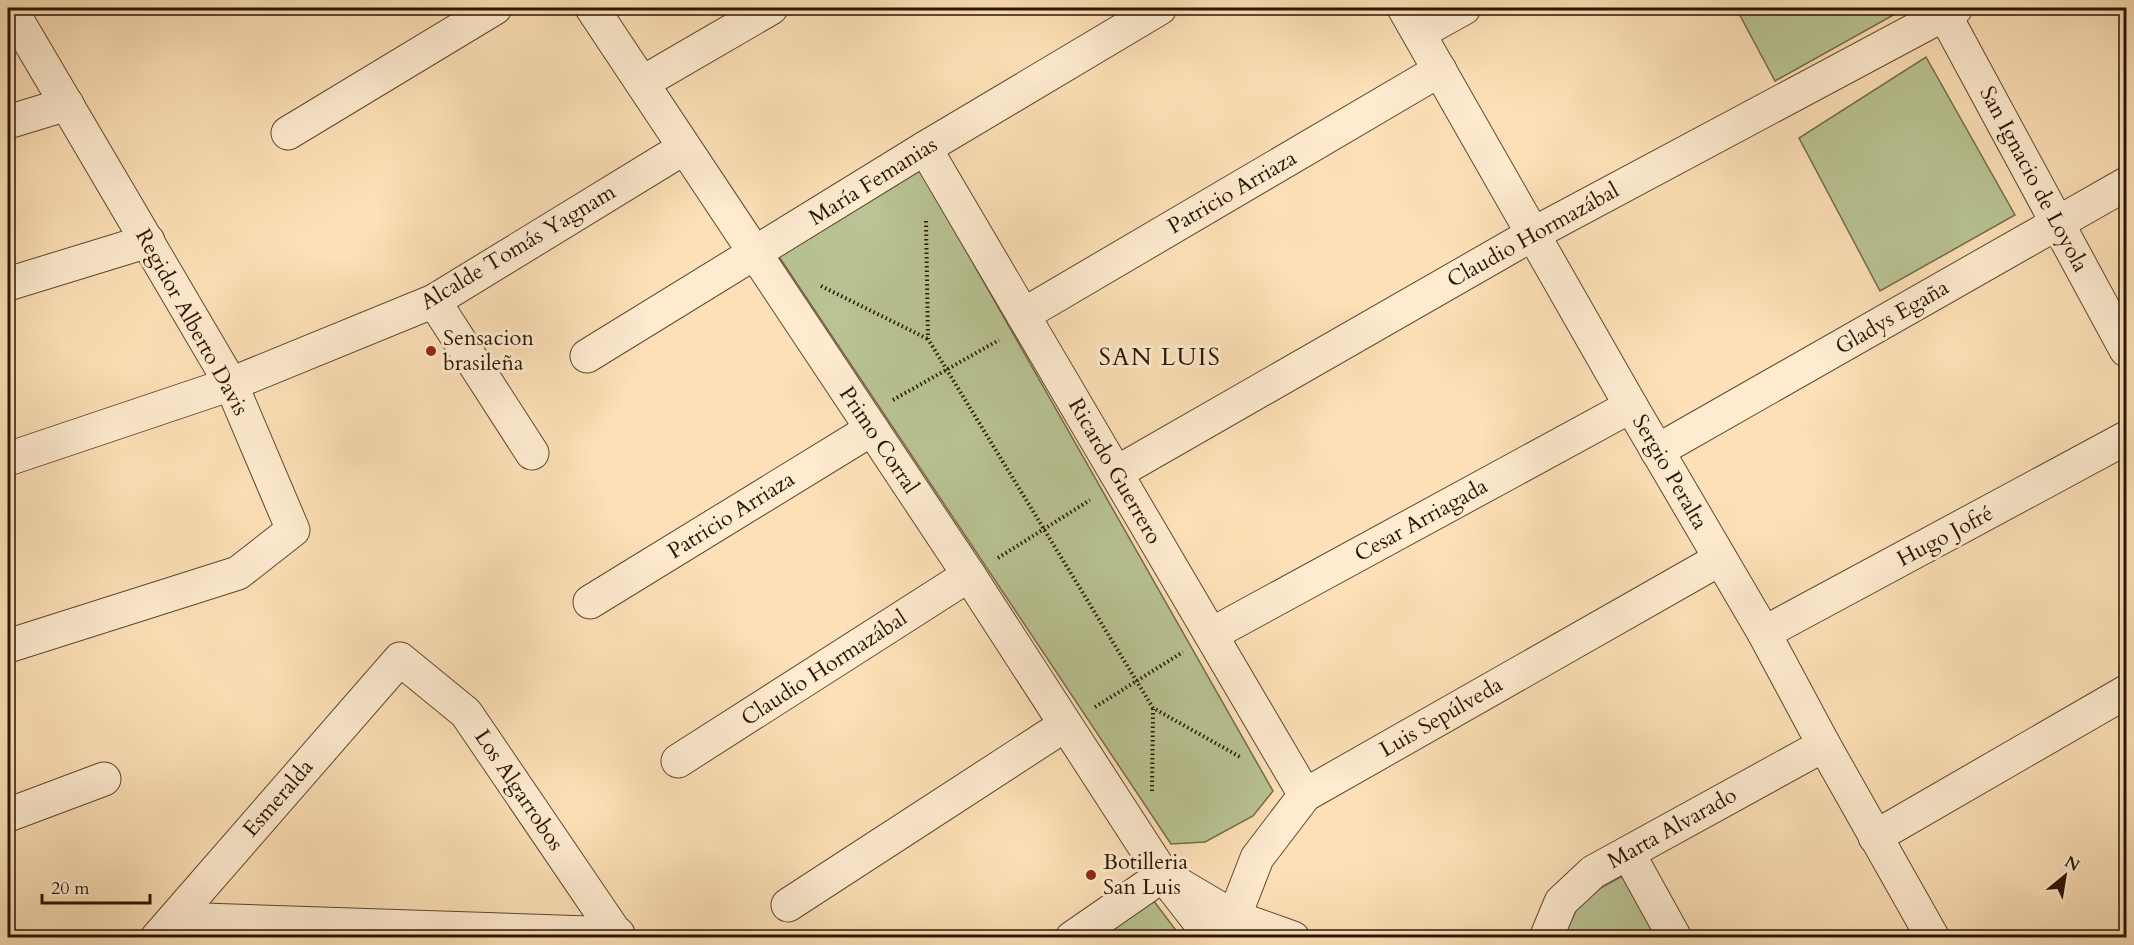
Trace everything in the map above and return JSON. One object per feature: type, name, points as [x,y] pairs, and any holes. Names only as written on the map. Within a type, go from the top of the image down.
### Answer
[{"type":"street","name":"Regidor Alberto Davis","points":[[8,646],[238,573],[293,530],[231,384],[10,8]]},
{"type":"street","points":[[288,133],[495,8]]},
{"type":"street","name":"Primo Corral","points":[[592,8],[969,575],[1163,875],[1224,931]]},
{"type":"street","points":[[642,83],[771,8]]},
{"type":"street","name":"María Femanias","points":[[587,356],[925,148],[1160,8]]},
{"type":"street","points":[[1411,20],[1464,8]]},
{"type":"street","name":"San Ignacio de Loyola","points":[[1948,10],[2058,223],[2127,350]]},
{"type":"street","name":"Claudio Hormazábal","points":[[1118,477],[1533,234],[1948,10]]},
{"type":"street","name":"Sergio Peralta","points":[[1411,20],[1631,406],[1764,633],[1824,745],[1933,938]]},
{"type":"street","name":"Patricio Arriaza","points":[[1026,319],[1440,70]]},
{"type":"street","points":[[8,122],[67,104]]},
{"type":"street","name":"Alcalde Tomás Yagnam","points":[[8,459],[231,384],[434,301],[684,148]]},
{"type":"street","name":"Ricardo Guerrero","points":[[925,148],[1305,795]]},
{"type":"street","name":"Gladys Egaña","points":[[1657,451],[2127,184]]},
{"type":"street","points":[[8,285],[148,241]]},
{"type":"street","points":[[434,301],[532,453]]},
{"type":"street","name":"Cesar Arriagada","points":[[1212,634],[1631,406]]},
{"type":"street","name":"Patricio Arriaza","points":[[590,602],[868,422]]},
{"type":"street","name":"Hugo Jofré","points":[[1764,633],[2127,438]]},
{"type":"street","name":"Luis Sepúlveda","points":[[1224,931],[1257,858],[1305,795],[1720,559]]},
{"type":"street","name":"Claudio Hormazábal","points":[[678,762],[969,575]]},
{"type":"street","name":"Esmeralda","points":[[165,928],[400,659]]},
{"type":"street","name":"Los Algarrobos","points":[[400,659],[466,713],[618,936]]},
{"type":"street","points":[[1875,837],[2127,692]]},
{"type":"street","points":[[788,905],[1065,725]]},
{"type":"street","name":"Marta Alvarado","points":[[1545,938],[1561,902],[1593,872],[1824,745]]},
{"type":"street","points":[[8,815],[104,779]]},
{"type":"street","points":[[1628,853],[1675,938]]},
{"type":"street","points":[[1071,938],[1163,875]]},
{"type":"street","points":[[165,928],[618,936]]},
{"type":"street","points":[[1224,931],[1293,938]]},
{"type":"path","points":[[926,220],[928,339],[1153,708],[1244,760]]},
{"type":"path","points":[[816,284],[928,339]]},
{"type":"path","points":[[868,422],[1026,319]]},
{"type":"path","points":[[969,575],[1044,529],[1118,477]]},
{"type":"path","points":[[1065,725],[1212,634]]},
{"type":"path","points":[[1152,801],[1153,708]]},
{"type":"green space","points":[[1736,8],[1906,8],[1775,81]]},
{"type":"green space","points":[[1926,57],[2015,215],[1880,291],[1799,138]]},
{"type":"green space","points":[[919,168],[1273,791],[1253,816],[1205,842],[1171,844],[776,252]]},
{"type":"green space","points":[[1626,874],[1661,938],[1563,938],[1582,898]]},
{"type":"green space","points":[[1153,900],[1181,937],[1096,938]]},
{"type":"place","name":"Sensacion brasileña","points":[[431,351]]},
{"type":"place","name":"Botilleria San Luis","points":[[1091,875]]},
{"type":"district","name":"SAN LUIS","points":[[1160,357]]}]
